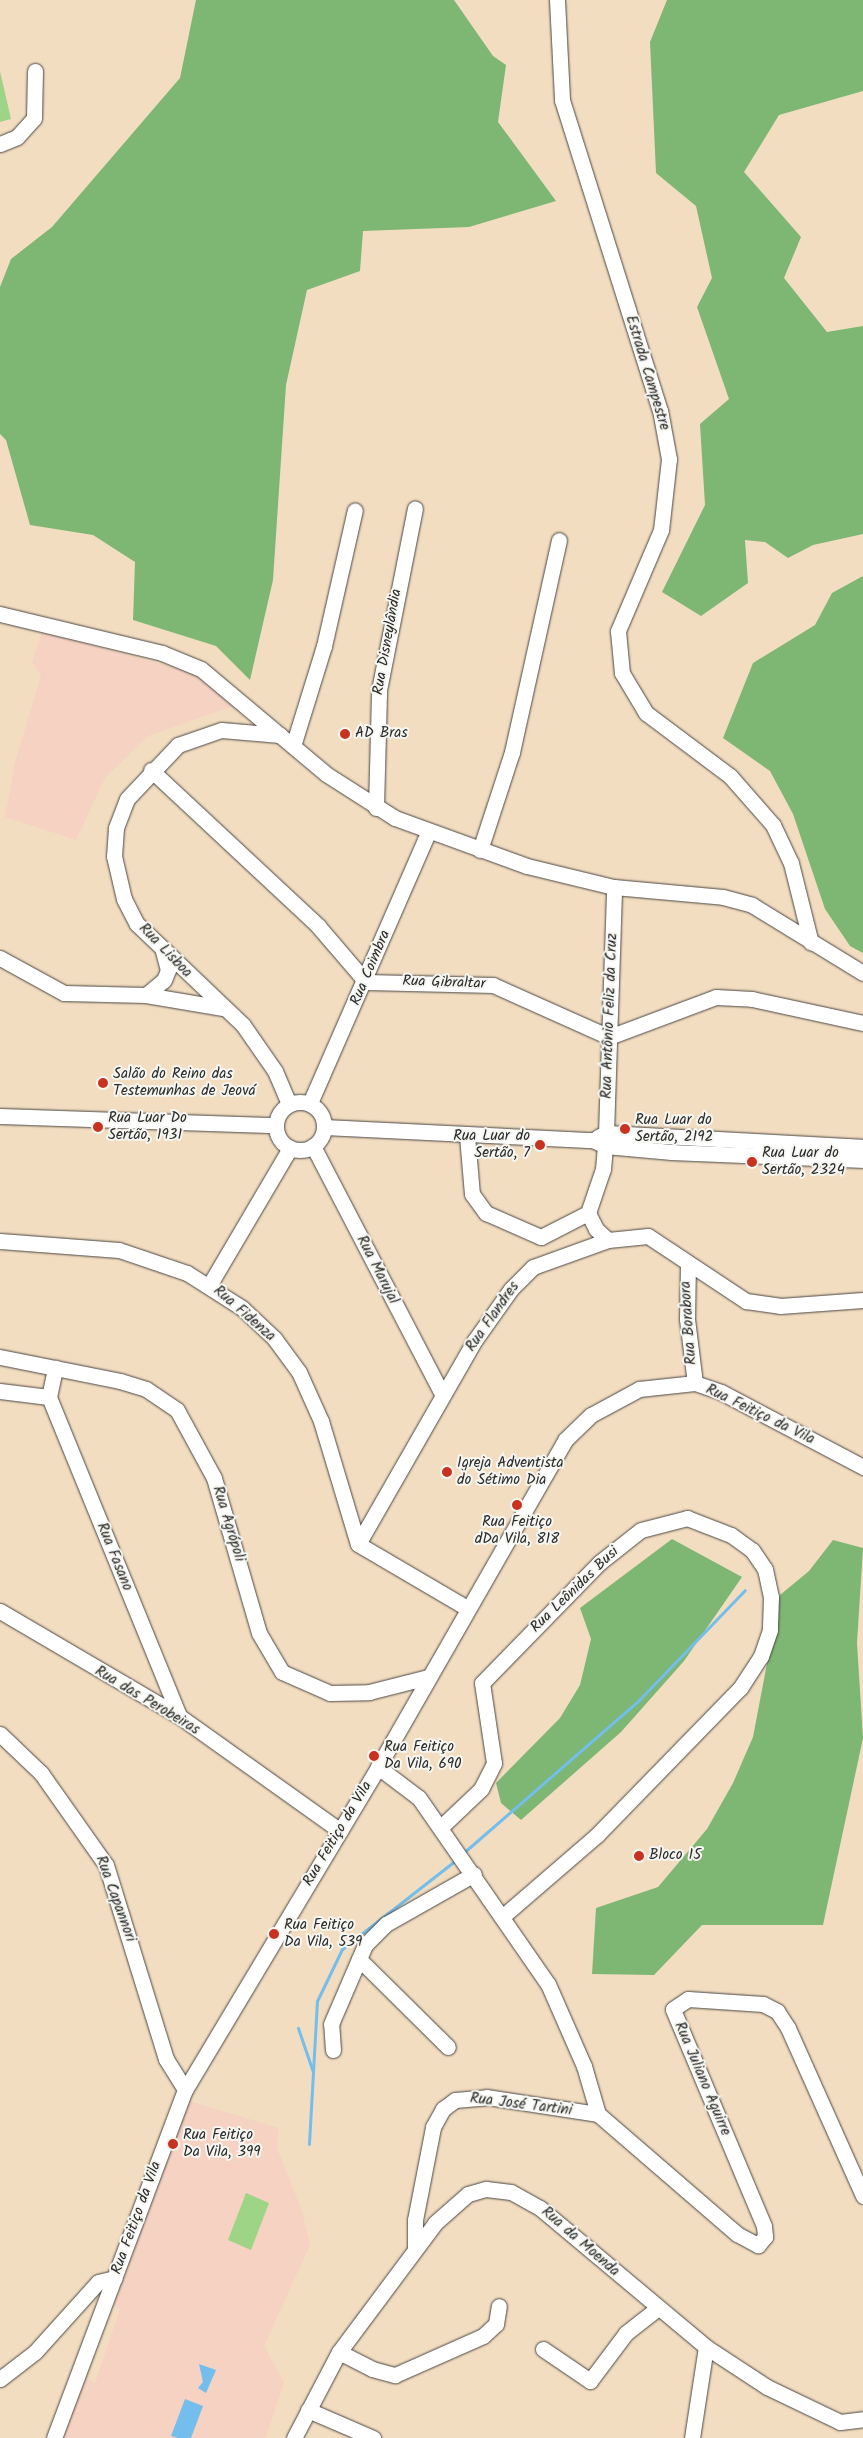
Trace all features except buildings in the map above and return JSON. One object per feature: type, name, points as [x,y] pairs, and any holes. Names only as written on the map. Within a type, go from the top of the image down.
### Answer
[{"type":"street","name":"Estrada Campestre","points":[[557,0],[562,100],[660,410],[668,449],[669,488],[661,530],[618,631],[622,673],[646,712],[730,776],[773,825],[791,863],[812,942]]},
{"type":"street","points":[[0,144],[17,137],[34,118],[35,71]]},
{"type":"street","name":"Rua Disneylândia","points":[[376,808],[379,690],[415,509]]},
{"type":"street","points":[[293,746],[324,646],[355,510]]},
{"type":"street","points":[[480,850],[512,752],[559,540]]},
{"type":"street","points":[[0,614],[183,660],[215,678],[293,746],[376,808],[429,831],[480,850],[614,887],[723,897],[776,918],[863,973]]},
{"type":"street","name":"Rua Lisboa","points":[[280,735],[236,730],[198,734],[178,745],[151,770],[122,810],[114,856],[131,914],[163,951],[223,1008],[262,1051],[289,1104]]},
{"type":"street","points":[[151,770],[318,926],[366,982]]},
{"type":"street","name":"Rua Coimbra","points":[[310,1103],[366,982],[429,831]]},
{"type":"street","name":"Rua Antônio Feliz da Cruz","points":[[588,1213],[598,1190],[602,1140],[609,1037],[614,887]]},
{"type":"street","points":[[146,995],[164,980],[168,970],[163,951]]},
{"type":"street","points":[[0,958],[64,993],[146,995],[223,1008]]},
{"type":"street","name":"Rua Gibraltar","points":[[366,982],[493,985],[609,1037]]},
{"type":"street","points":[[609,1037],[716,997],[752,999],[863,1023]]},
{"type":"street","points":[[310,1103],[318,1109],[324,1127],[313,1146],[290,1148],[279,1138],[276,1125],[289,1104],[310,1103]]},
{"type":"street","points":[[0,1116],[276,1125]]},
{"type":"street","points":[[324,1127],[467,1136],[602,1140],[814,1152],[863,1160]]},
{"type":"street","points":[[467,1136],[472,1194],[478,1206],[527,1233],[547,1237],[588,1213],[608,1240]]},
{"type":"street","name":"Rua Marujal","points":[[313,1146],[442,1394]]},
{"type":"street","points":[[814,1152],[863,1147]]},
{"type":"street","points":[[210,1284],[290,1148]]},
{"type":"street","name":"Rua Flandres","points":[[358,1544],[442,1394],[520,1278],[560,1256],[608,1240],[648,1236],[731,1294],[761,1304],[863,1300]]},
{"type":"street","points":[[547,1237],[560,1256]]},
{"type":"street","name":"Rua Fidenza","points":[[0,1241],[119,1250],[210,1284],[274,1338],[299,1372],[321,1421],[358,1544]]},
{"type":"street","name":"Rua Borabora","points":[[688,1263],[685,1290],[695,1383]]},
{"type":"street","name":"Rua Agrópoli","points":[[0,1357],[146,1389],[177,1410],[189,1426],[214,1478],[258,1633],[282,1672],[330,1693],[369,1692],[428,1677]]},
{"type":"street","points":[[0,1391],[49,1397],[55,1368]]},
{"type":"street","name":"Rua Feitiço da Vila","points":[[54,2438],[109,2278],[129,2240],[185,2090],[378,1766],[565,1440],[591,1415],[639,1389],[695,1383],[721,1392],[863,1467]]},
{"type":"street","name":"Rua Fasano","points":[[49,1397],[179,1716]]},
{"type":"street","name":"Rua Leônidas Busi","points":[[441,1827],[481,1789],[494,1763],[482,1683],[599,1563],[641,1530],[687,1518],[731,1535],[752,1550],[765,1569],[771,1597],[770,1630],[761,1656],[740,1688],[597,1835],[503,1916]]},
{"type":"street","points":[[358,1544],[467,1608]]},
{"type":"street","name":"Rua das Perobeiras","points":[[0,1611],[179,1716],[340,1831]]},
{"type":"street","name":"Rua Capannori","points":[[0,1734],[41,1773],[106,1864],[166,2059],[185,2090]]},
{"type":"street","points":[[378,1766],[418,1798],[441,1827],[503,1916],[561,2010],[584,2066],[598,2114]]},
{"type":"street","points":[[333,2050],[331,2024],[365,1945],[386,1924],[474,1874]]},
{"type":"street","points":[[359,1959],[448,2047]]},
{"type":"street","name":"Rua Juliano Aguirre","points":[[598,2114],[737,2234],[758,2245],[764,2237],[764,2226],[673,2009],[688,1998],[763,2004],[783,2019],[863,2196]]},
{"type":"street","name":"Rua José Tartini","points":[[416,2249],[415,2220],[433,2127],[443,2108],[455,2100],[487,2098],[598,2114]]},
{"type":"street","name":"Rua da Moenda","points":[[294,2438],[339,2352],[451,2205],[468,2194],[511,2192],[564,2225],[658,2308],[706,2347],[807,2408],[840,2422],[863,2420]]},
{"type":"street","points":[[0,2379],[35,2352],[109,2278]]},
{"type":"street","points":[[339,2352],[372,2369],[396,2375],[483,2336],[496,2324],[499,2306]]},
{"type":"street","points":[[542,2349],[590,2381],[626,2332],[658,2308]]},
{"type":"street","points":[[692,2438],[706,2347]]},
{"type":"street","points":[[308,2410],[373,2438]]},
{"type":"shaded area","points":[[42,632],[190,672],[236,705],[148,736],[105,778],[76,840],[5,817],[15,763],[41,676],[32,662]]},
{"type":"shaded area","points":[[189,2101],[279,2128],[277,2148],[302,2211],[310,2245],[264,2346],[284,2383],[268,2431],[265,2438],[63,2438],[83,2378],[95,2383],[120,2309],[113,2305]]},
{"type":"green space","points":[[196,0],[454,0],[493,56],[506,65],[498,122],[556,201],[469,227],[363,231],[360,271],[307,290],[286,385],[273,580],[250,680],[216,646],[133,620],[135,562],[93,535],[30,525],[6,440],[0,434],[0,287],[11,259],[52,227],[180,78]]},
{"type":"green space","points":[[667,0],[863,0],[863,91],[779,115],[744,172],[801,237],[784,278],[827,332],[863,326],[863,534],[813,545],[788,558],[765,542],[745,540],[748,583],[701,616],[662,592],[705,505],[700,424],[729,399],[697,307],[712,278],[696,206],[656,173],[650,42]]},
{"type":"green space","points":[[0,71],[11,119],[0,122]]},
{"type":"green space","points":[[863,576],[863,953],[850,946],[825,909],[793,814],[770,771],[723,738],[753,663],[815,625],[832,593]]},
{"type":"green space","points":[[672,1539],[742,1577],[684,1661],[621,1732],[521,1820],[501,1803],[496,1783],[560,1718],[580,1685],[591,1639],[580,1608]]},
{"type":"green space","points":[[833,1540],[863,1548],[857,1643],[863,1738],[823,1925],[702,1925],[654,1975],[592,1974],[596,1908],[658,1887],[707,1829],[733,1783],[753,1737],[780,1595],[809,1571]]},
{"type":"green space","points":[[246,2193],[269,2203],[251,2250],[228,2240]]},
{"type":"water","points":[[199,2364],[216,2370],[206,2393],[198,2388],[203,2382]]},
{"type":"water","points":[[185,2399],[203,2406],[191,2438],[178,2438],[171,2436]]},
{"type":"waterway","points":[[462,1854],[640,1699],[745,1590]]},
{"type":"waterway","points":[[313,2072],[317,2001],[342,1949],[456,1860]]},
{"type":"waterway","points":[[298,2028],[313,2072],[309,2144]]},
{"type":"place","name":"AD Bras","points":[[345,734]]},
{"type":"place","name":"Salão do Reino das Testemunhas de Jeová","points":[[103,1083]]},
{"type":"place","name":"Rua Luar Do Sertão, 1931","points":[[98,1127]]},
{"type":"place","name":"Rua Luar do Sertão, 2192","points":[[625,1129]]},
{"type":"place","name":"Rua Luar do Sertão, 7","points":[[540,1145]]},
{"type":"place","name":"Rua Luar do Sertão, 2324","points":[[752,1162]]},
{"type":"place","name":"Igreja Adventista do Sétimo Dia","points":[[447,1472]]},
{"type":"place","name":"Rua Feitiço dDa Vila, 818","points":[[517,1505]]},
{"type":"place","name":"Rua Feitiço Da Vila, 690","points":[[374,1756]]},
{"type":"place","name":"Bloco 15","points":[[639,1856]]},
{"type":"place","name":"Rua Feitiço Da Vila, 539","points":[[274,1934]]},
{"type":"place","name":"Rua Feitiço Da Vila, 399","points":[[173,2144]]}]
